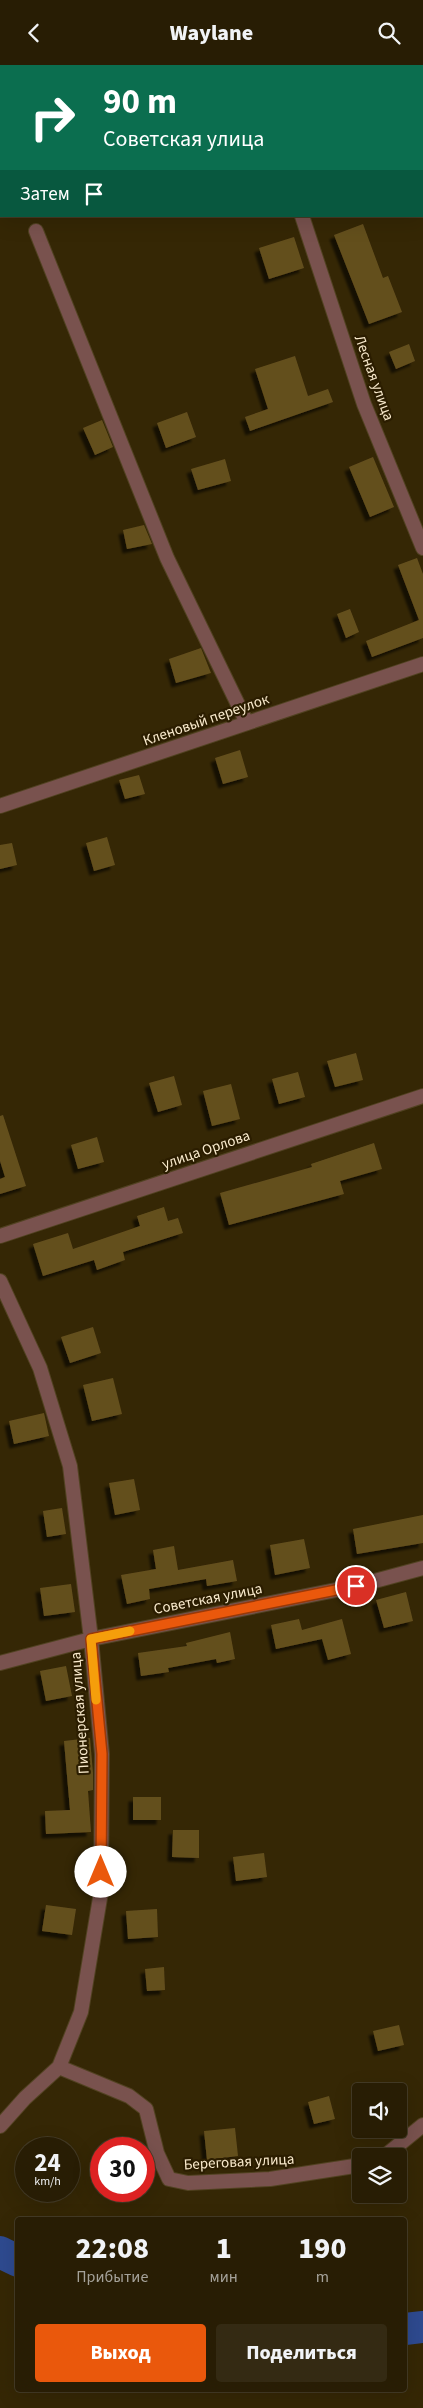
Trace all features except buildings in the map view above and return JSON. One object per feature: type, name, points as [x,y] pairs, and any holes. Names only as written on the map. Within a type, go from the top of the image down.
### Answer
[{"type":"street","name":"Лесная улица","points":[[302,217],[364,404],[423,548]]},
{"type":"street","points":[[36,231],[167,558],[247,723]]},
{"type":"street","name":"Кленовый переулок","points":[[0,806],[423,663]]},
{"type":"street","name":"улица Орлова","points":[[0,1236],[423,1095]]},
{"type":"street","name":"Пионерская улица","points":[[0,1281],[40,1368],[70,1466],[91,1639],[102,1754],[101,1892],[82,2012],[59,2067],[25,2097],[0,2126]]},
{"type":"street","name":"Советская улица","points":[[0,1663],[91,1639],[356,1586],[423,1568]]},
{"type":"street","name":"Береговая улица","points":[[59,2067],[129,2096],[146,2109],[157,2153],[169,2179],[188,2183],[270,2179],[352,2166]]},
{"type":"street","points":[[395,2148],[423,2125]]},
{"type":"waterway","points":[[0,2252],[15,2260]]},
{"type":"waterway","points":[[407,2329],[423,2327]]},
{"type":"slow traffic","points":[[96,1700],[91,1639],[130,1631]]},
{"type":"route","points":[[101,1872],[102,1754],[91,1639],[356,1586]]}]
